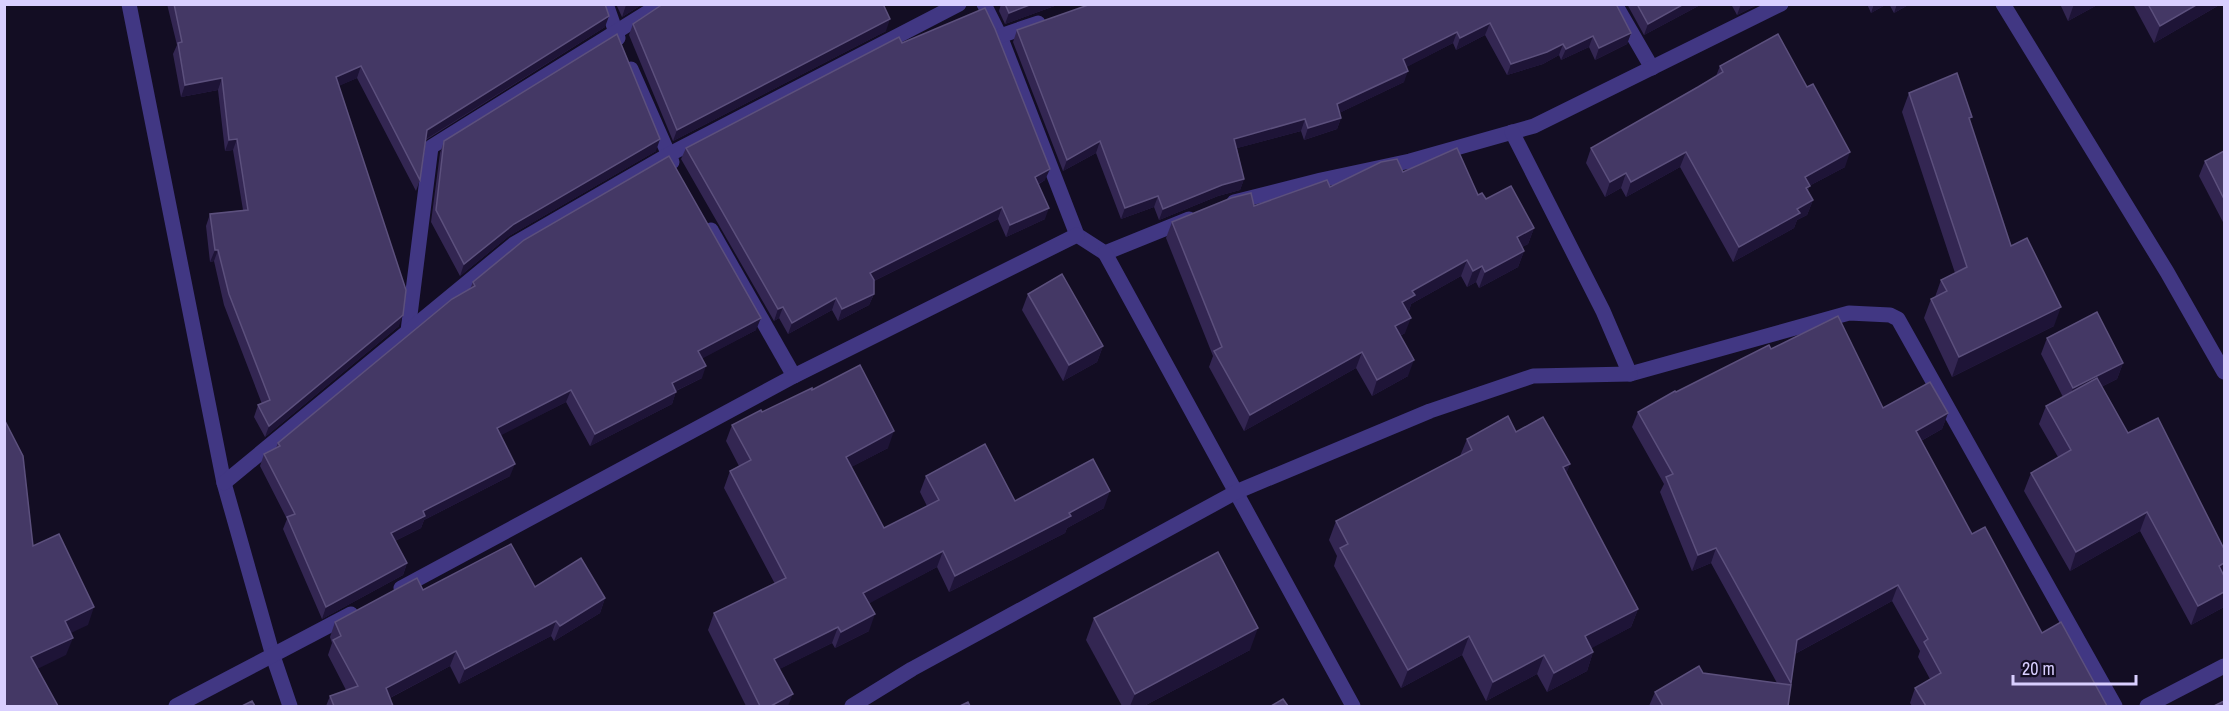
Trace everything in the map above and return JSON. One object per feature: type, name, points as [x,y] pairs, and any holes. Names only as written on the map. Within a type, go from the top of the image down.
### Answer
[{"type":"street","points":[[129,4],[224,483],[273,656],[290,706]]},
{"type":"street","points":[[606,4],[615,31],[668,155],[679,175]]},
{"type":"street","points":[[408,331],[430,147],[660,4]]},
{"type":"street","points":[[224,483],[514,244],[668,155],[959,4]]},
{"type":"street","points":[[984,4],[1000,36],[1077,235],[1106,253],[1353,706]]},
{"type":"street","points":[[1615,4],[1652,68]]},
{"type":"street","points":[[1222,205],[1410,161],[1534,126],[1781,4]]},
{"type":"street","points":[[2003,4],[2167,272],[2224,372]]},
{"type":"street","points":[[1000,36],[1051,19]]},
{"type":"street","points":[[1512,132],[1603,311],[1630,374]]},
{"type":"street","points":[[1106,253],[1201,214]]},
{"type":"street","points":[[702,215],[794,376]]},
{"type":"street","points":[[387,595],[794,376],[1077,235]]},
{"type":"street","points":[[852,706],[912,669],[1236,492],[1430,411],[1533,376],[1630,374],[1849,313],[1890,315],[1898,319],[2115,706]]},
{"type":"street","points":[[176,706],[366,606]]},
{"type":"street","points":[[2147,706],[2224,666]]},
{"type":"building","points":[[174,4],[605,4],[609,16],[427,130],[420,180],[361,66],[336,77],[406,290],[403,315],[269,426],[258,405],[270,400],[229,294],[218,250],[215,250],[210,214],[248,210],[237,139],[229,140],[222,78],[185,85],[178,43],[182,42]]},
{"type":"building","points":[[663,4],[883,4],[890,19],[677,130],[633,24]]},
{"type":"building","points":[[1005,4],[1032,4],[1009,13]]},
{"type":"building","points":[[1091,4],[1616,4],[1631,33],[1599,48],[1593,36],[1566,49],[1563,44],[1511,64],[1490,23],[1460,38],[1457,32],[1403,59],[1408,71],[1337,104],[1341,118],[1308,128],[1305,119],[1234,139],[1244,179],[1222,185],[1163,209],[1158,196],[1125,208],[1100,141],[1067,160],[1017,30]]},
{"type":"building","points":[[1637,4],[1684,4],[1648,24]]},
{"type":"building","points":[[2148,4],[2198,4],[2160,26]]},
{"type":"building","points":[[985,8],[1050,169],[1035,177],[1049,208],[1010,225],[1002,207],[870,273],[874,280],[874,294],[842,309],[836,298],[792,323],[783,307],[778,309],[686,148],[899,37],[902,43]]},
{"type":"building","points":[[617,34],[660,139],[514,224],[464,264],[436,210],[444,141]]},
{"type":"building","points":[[1778,34],[1807,87],[1813,84],[1850,152],[1805,177],[1810,186],[1806,188],[1813,200],[1797,209],[1800,213],[1739,247],[1686,152],[1631,182],[1626,173],[1610,182],[1591,148],[1723,72],[1720,66]]},
{"type":"building","points":[[1957,73],[1972,117],[1969,118],[2011,246],[2027,238],[2061,307],[1959,357],[1931,299],[1947,291],[1941,280],[1967,267],[1909,93]]},
{"type":"building","points":[[1457,148],[1478,195],[1482,193],[1486,199],[1511,186],[1534,228],[1517,237],[1524,251],[1485,272],[1482,266],[1473,271],[1467,260],[1412,291],[1415,295],[1402,302],[1411,318],[1395,326],[1414,360],[1377,380],[1362,352],[1250,415],[1214,351],[1222,347],[1172,222],[1231,198],[1251,193],[1254,206],[1327,180],[1330,187],[1381,162],[1397,159],[1403,172]]},
{"type":"building","points":[[2224,151],[2224,199],[2205,161]]},
{"type":"building","points":[[669,156],[761,318],[698,351],[706,366],[672,383],[676,392],[595,434],[571,390],[497,428],[515,464],[423,511],[425,516],[391,533],[407,563],[326,607],[287,517],[295,514],[264,454],[280,446],[278,443],[452,299],[475,286],[473,282],[524,240]]},
{"type":"building","points":[[1062,274],[1103,346],[1069,365],[1028,294]]},
{"type":"building","points":[[2097,312],[2123,363],[2073,388],[2047,338]]},
{"type":"building","points":[[1838,316],[1883,408],[1930,382],[1948,413],[1916,431],[1972,534],[1985,527],[2042,633],[2061,622],[2107,706],[1926,706],[1915,688],[1941,673],[1924,642],[1928,639],[1898,585],[1797,640],[1791,683],[1716,548],[1698,555],[1666,477],[1673,474],[1638,412],[1675,391],[1769,345],[1771,349]]},
{"type":"building","points":[[860,365],[894,431],[846,457],[884,528],[939,500],[926,476],[985,444],[1015,501],[1093,459],[1110,491],[1069,513],[1071,516],[955,576],[943,551],[863,593],[875,614],[841,632],[838,627],[774,659],[793,694],[771,706],[760,706],[714,613],[786,578],[730,471],[751,460],[732,425],[761,410],[762,412],[812,388],[812,390]]},
{"type":"building","points":[[2097,378],[2128,433],[2158,418],[2224,549],[2224,563],[2219,566],[2224,576],[2224,592],[2198,606],[2147,512],[2076,552],[2031,473],[2071,450],[2046,406]]},
{"type":"building","points":[[1508,416],[1516,432],[1543,417],[1570,464],[1563,467],[1638,609],[1585,636],[1593,652],[1554,673],[1544,655],[1493,682],[1469,636],[1408,670],[1340,548],[1348,544],[1336,521],[1472,450],[1467,439]]},
{"type":"building","points":[[4,419],[23,456],[33,546],[59,534],[94,607],[65,621],[73,638],[31,657],[58,706],[4,706]]},
{"type":"building","points":[[511,544],[535,587],[581,558],[605,598],[560,626],[556,621],[465,669],[456,651],[386,688],[393,706],[334,706],[330,696],[358,686],[333,640],[341,636],[335,622],[417,578],[423,590]]},
{"type":"building","points":[[1218,552],[1258,628],[1135,694],[1094,618]]},
{"type":"building","points":[[1699,666],[1703,673],[1791,685],[1788,706],[1663,706],[1655,692]]},
{"type":"building","points":[[1283,699],[1288,706],[1271,706]]},
{"type":"building","points":[[252,701],[255,706],[242,706]]},
{"type":"building","points":[[2224,701],[2224,706],[2214,706]]}]
